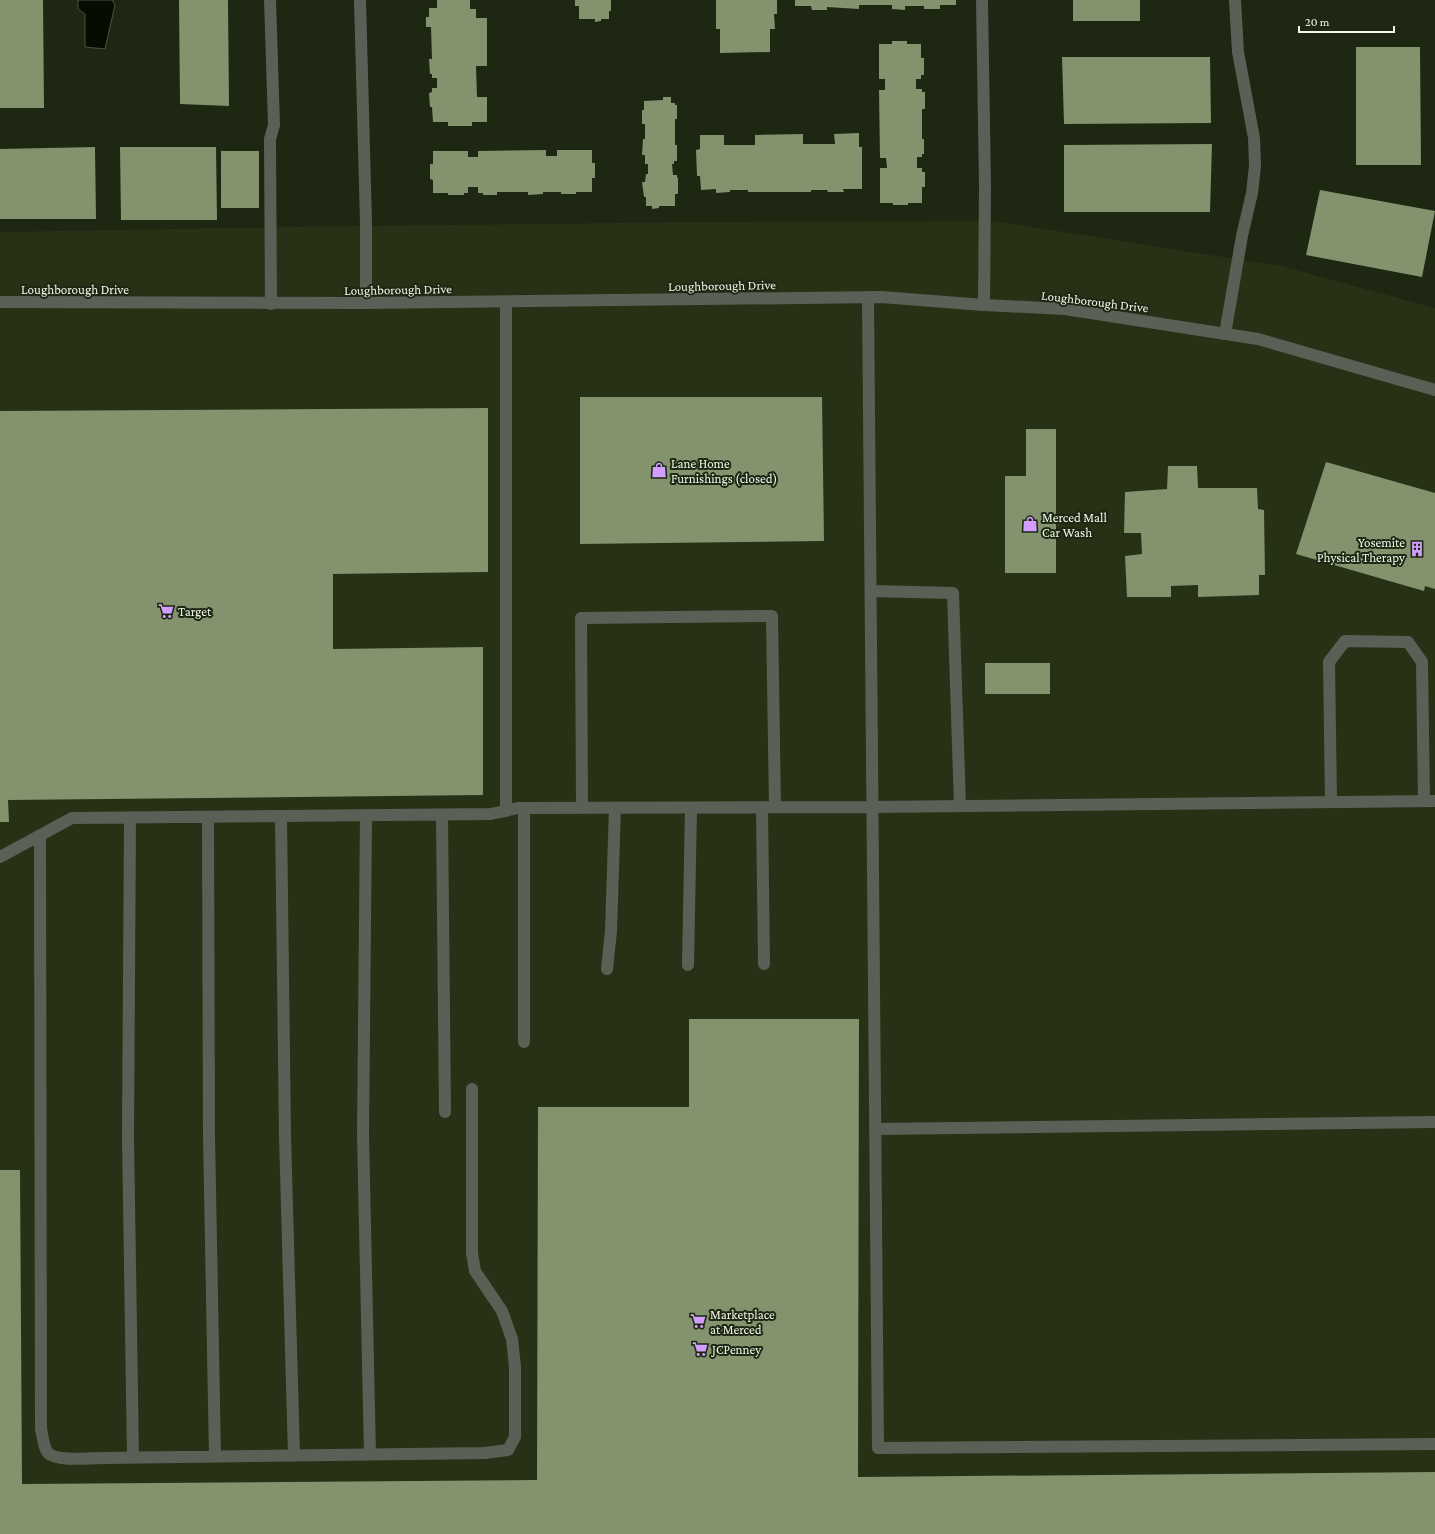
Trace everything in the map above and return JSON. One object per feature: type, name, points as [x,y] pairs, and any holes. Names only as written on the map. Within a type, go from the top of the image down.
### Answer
[{"type":"street","points":[[270,0],[274,125],[270,139],[271,304]]},
{"type":"street","points":[[360,0],[366,223],[366,303]]},
{"type":"street","points":[[982,0],[985,186],[984,305]]},
{"type":"street","points":[[1225,334],[1256,166],[1254,138],[1238,52],[1235,0]]},
{"type":"street","name":"Loughborough Drive","points":[[0,302],[271,304],[882,297],[984,305],[1065,309],[1258,339],[1435,390]]},
{"type":"street","points":[[868,298],[878,1448],[1435,1444]]},
{"type":"street","points":[[506,302],[506,811]]},
{"type":"street","points":[[870,591],[953,593],[960,806]]},
{"type":"street","points":[[582,808],[582,618],[772,616],[775,807]]},
{"type":"street","points":[[0,858],[72,818],[492,814],[524,808],[762,808],[1430,801],[1422,662],[1408,642],[1346,641],[1329,662],[1331,802]]},
{"type":"street","points":[[524,808],[524,1042]]},
{"type":"street","points":[[607,970],[611,931],[615,808]]},
{"type":"street","points":[[688,965],[691,808]]},
{"type":"street","points":[[762,808],[764,964]]},
{"type":"street","points":[[442,815],[445,1112]]},
{"type":"street","points":[[366,816],[363,1135],[370,1454]]},
{"type":"street","points":[[208,817],[209,1137],[215,1456]]},
{"type":"street","points":[[281,817],[285,1136],[294,1455]]},
{"type":"street","points":[[130,818],[128,1137],[133,1458]]},
{"type":"street","points":[[40,835],[41,1429],[48,1452],[54,1457],[133,1458],[485,1453],[508,1450],[515,1437],[515,1367],[512,1339],[502,1311],[475,1270],[472,1253],[472,1088]]},
{"type":"street","points":[[875,1129],[1435,1122]]},
{"type":"shaded area","points":[[78,0],[112,0],[115,5],[105,49],[85,47],[85,14],[78,9]]},
{"type":"shaded area","points":[[994,221],[1281,266],[1435,308],[1435,1534],[0,1534],[0,232],[699,222]]},
{"type":"building","points":[[0,0],[43,0],[44,108],[0,108]]},
{"type":"building","points":[[179,0],[228,0],[229,106],[180,104]]},
{"type":"building","points":[[437,0],[470,0],[470,9],[476,9],[476,18],[487,18],[487,66],[476,66],[477,97],[487,97],[487,122],[472,122],[472,126],[448,126],[448,122],[433,122],[429,93],[432,92],[432,88],[437,88],[437,78],[432,78],[432,74],[430,74],[429,59],[432,59],[431,27],[426,27],[426,17],[429,17],[429,8],[437,8]]},
{"type":"building","points":[[575,0],[611,0],[609,19],[601,19],[601,21],[595,22],[595,19],[579,19],[579,6],[575,6]]},
{"type":"building","points":[[716,0],[777,0],[777,14],[774,14],[775,29],[770,29],[770,52],[720,53],[720,29],[716,29]]},
{"type":"building","points":[[795,0],[956,0],[956,5],[940,5],[940,9],[924,9],[924,6],[905,6],[905,10],[892,9],[892,5],[859,5],[859,9],[827,7],[827,10],[812,10],[811,6],[795,6]]},
{"type":"building","points":[[1073,0],[1140,0],[1140,21],[1073,21]]},
{"type":"building","points":[[892,41],[907,41],[907,44],[921,44],[921,58],[924,58],[924,75],[921,75],[921,79],[916,79],[916,89],[922,89],[922,92],[925,92],[925,109],[922,109],[922,139],[924,139],[924,154],[922,154],[922,157],[917,157],[917,168],[922,168],[922,172],[925,172],[925,187],[922,187],[922,203],[908,203],[908,205],[880,203],[880,168],[887,168],[886,158],[880,158],[879,90],[885,90],[885,79],[879,79],[879,44],[892,44]]},
{"type":"building","points":[[1356,47],[1420,47],[1421,165],[1356,165]]},
{"type":"building","points":[[1062,57],[1210,57],[1211,123],[1064,124]]},
{"type":"building","points":[[663,97],[671,97],[671,103],[675,103],[675,105],[677,105],[677,119],[675,119],[675,145],[677,145],[677,161],[674,161],[674,164],[672,164],[673,175],[677,175],[677,178],[678,177],[678,194],[675,194],[675,206],[659,206],[659,208],[652,209],[652,206],[646,206],[646,197],[644,197],[642,182],[645,182],[646,174],[648,174],[648,164],[645,164],[645,155],[642,155],[643,139],[645,139],[645,124],[642,124],[642,110],[644,110],[644,101],[663,100]]},
{"type":"building","points":[[859,133],[859,147],[862,147],[862,189],[843,189],[844,192],[828,192],[827,190],[811,190],[811,192],[748,192],[748,190],[730,190],[730,192],[716,193],[716,189],[701,190],[700,176],[697,176],[696,150],[700,149],[700,135],[724,135],[724,145],[755,145],[755,135],[803,134],[803,144],[835,144],[834,134]]},
{"type":"building","points":[[1212,144],[1210,212],[1064,212],[1064,145]]},
{"type":"building","points":[[95,147],[96,219],[0,219],[0,149]]},
{"type":"building","points":[[120,147],[216,147],[217,220],[121,220]]},
{"type":"building","points":[[546,150],[546,156],[557,156],[557,150],[592,150],[592,163],[595,163],[595,178],[592,178],[592,192],[561,194],[561,192],[543,192],[543,194],[528,195],[528,192],[497,192],[497,195],[483,195],[483,193],[478,193],[478,187],[468,187],[468,193],[464,193],[464,195],[433,193],[433,180],[430,179],[430,164],[433,164],[433,151],[468,151],[468,157],[478,157],[478,151]]},
{"type":"building","points":[[221,151],[259,151],[259,208],[221,208]]},
{"type":"building","points":[[1320,190],[1435,211],[1422,277],[1306,255]]},
{"type":"building","name":"Lane Home Furnishings (closed)","points":[[580,397],[822,397],[824,541],[580,544]]},
{"type":"building","name":"Target","points":[[488,408],[488,572],[333,574],[333,649],[483,647],[483,795],[8,800],[9,822],[0,822],[0,411]]},
{"type":"building","name":"Merced Mall Car Wash","points":[[1026,429],[1056,429],[1056,573],[1005,573],[1005,476],[1026,476]]},
{"type":"building","points":[[1326,462],[1435,493],[1435,589],[1425,586],[1424,591],[1296,554]]},
{"type":"building","points":[[1168,466],[1197,466],[1198,488],[1257,488],[1258,509],[1264,510],[1265,575],[1259,575],[1259,595],[1198,597],[1198,585],[1171,586],[1171,597],[1127,597],[1125,556],[1142,554],[1141,533],[1124,533],[1125,492],[1167,489]]},
{"type":"building","points":[[985,663],[1050,663],[1050,694],[985,694]]},
{"type":"building","name":"Marketplace at Merced","points":[[689,1019],[859,1019],[858,1477],[1435,1472],[1435,1534],[0,1534],[0,1170],[20,1170],[22,1484],[537,1480],[538,1107],[689,1107]]},
{"type":"place","name":"Lane Home Furnishings (closed)","points":[[659,470]]},
{"type":"place","name":"Merced Mall Car Wash","points":[[1030,524]]},
{"type":"place","name":"Yosemite Physical Therapy","points":[[1417,549]]},
{"type":"place","name":"Target","points":[[166,611]]},
{"type":"place","name":"Marketplace at Merced","points":[[698,1321]]},
{"type":"place","name":"JCPenney","points":[[700,1349]]}]
